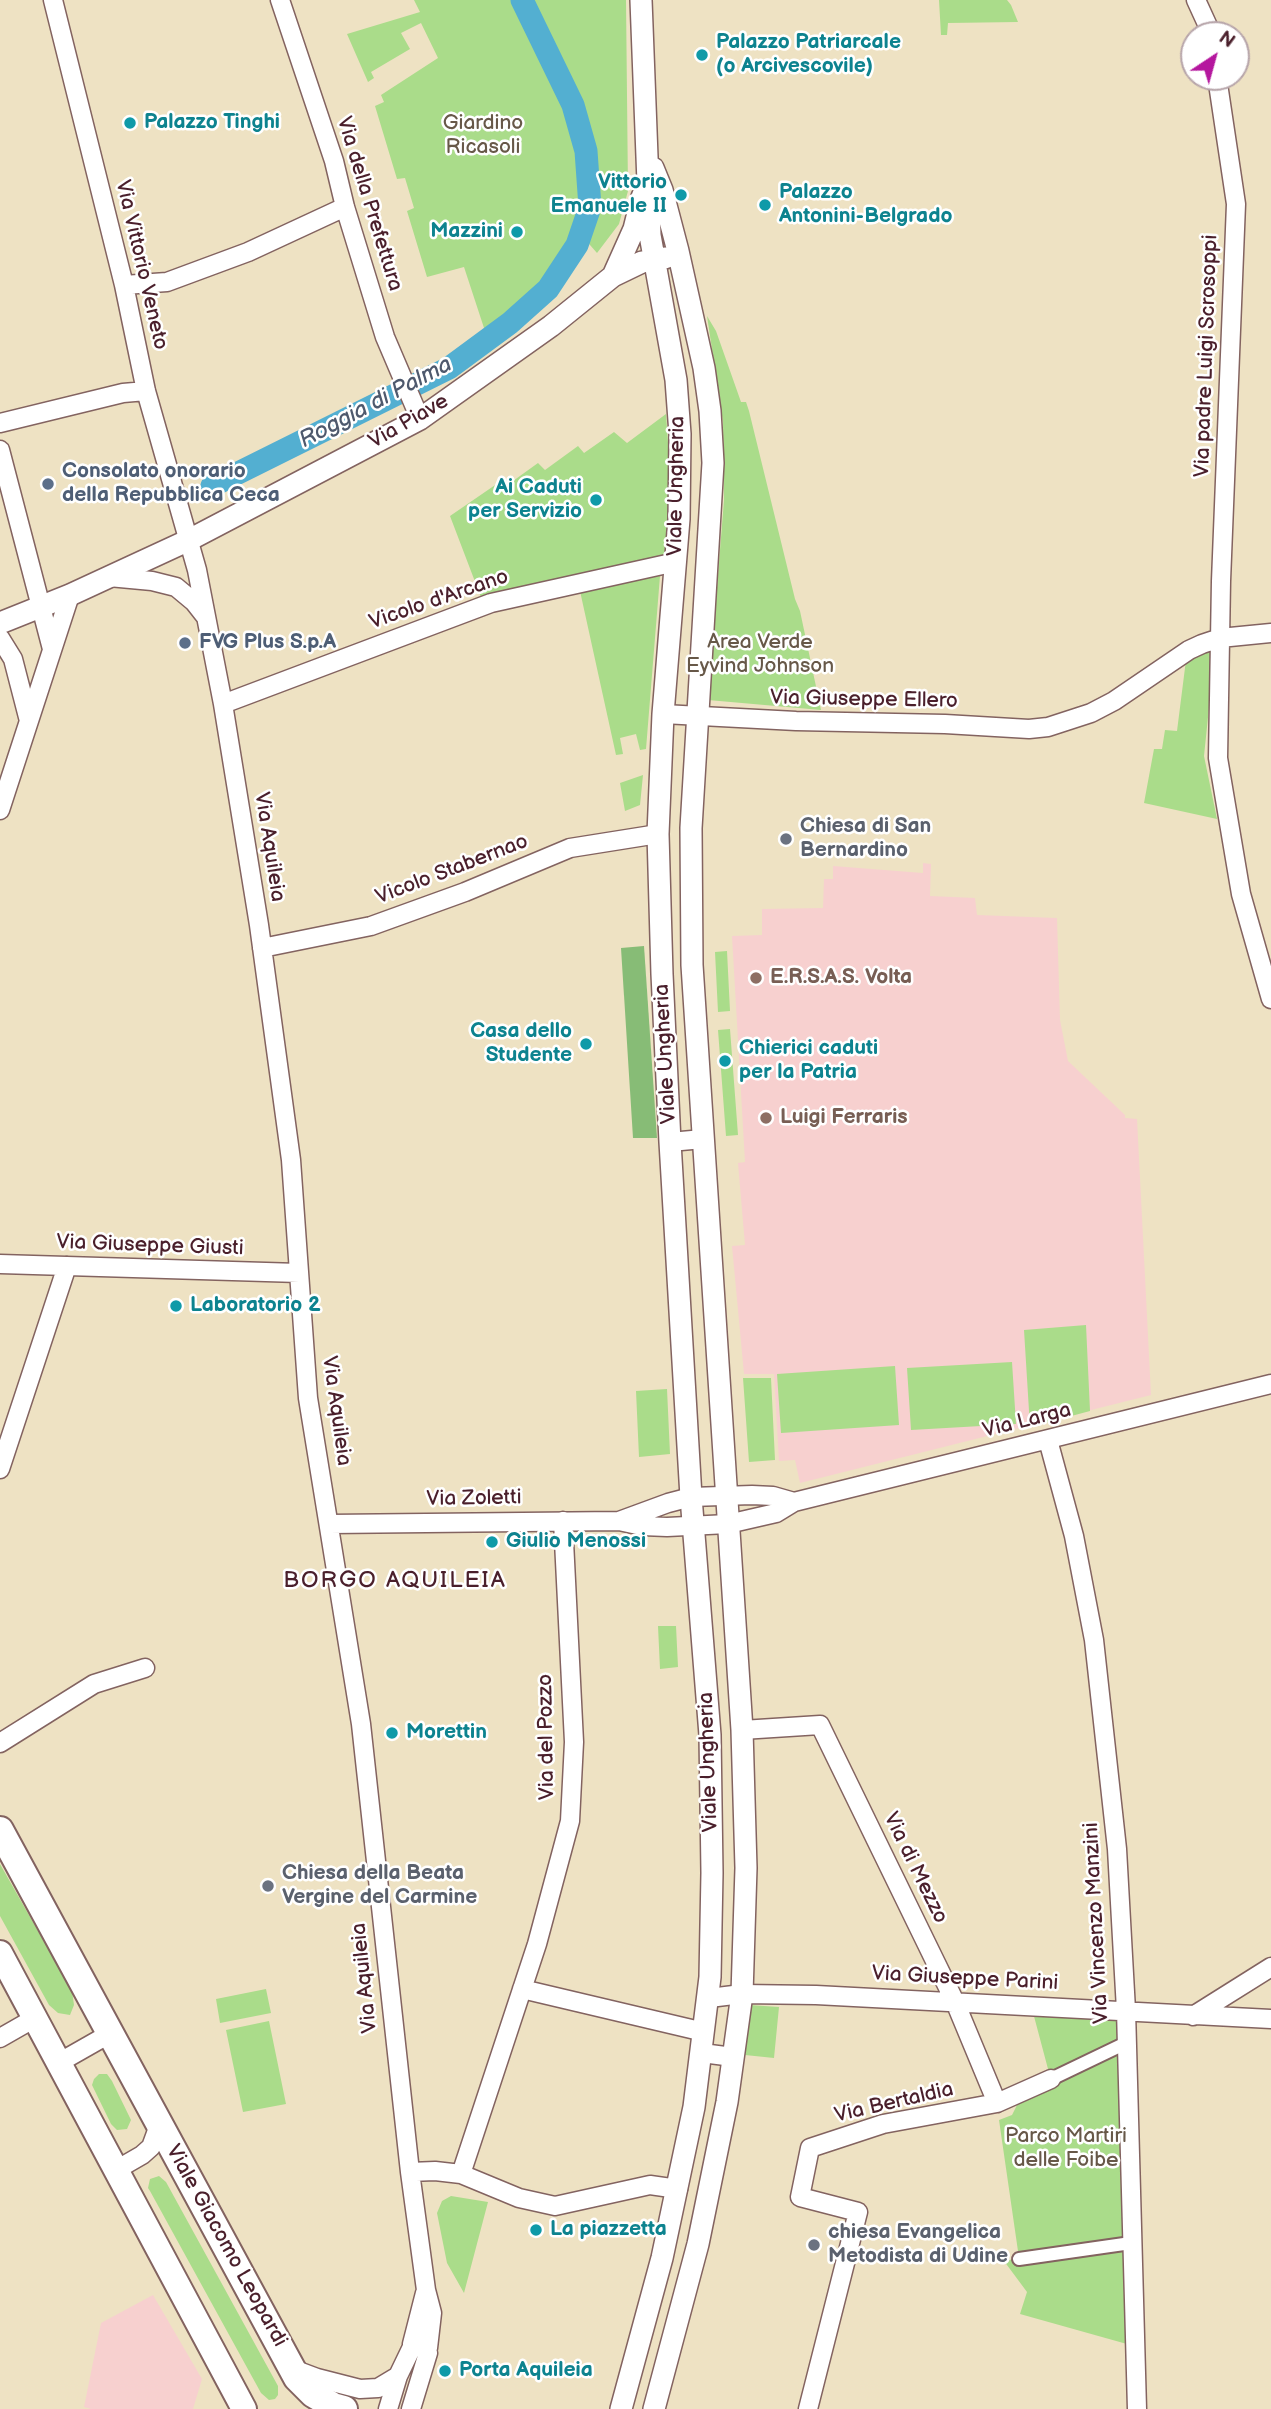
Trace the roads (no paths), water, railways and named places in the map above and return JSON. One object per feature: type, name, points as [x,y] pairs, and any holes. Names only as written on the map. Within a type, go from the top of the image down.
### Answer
[{"type":"main road","name":"Viale Giacomo Leopardi","points":[[0,1830],[297,2378],[313,2394],[332,2406],[344,2409]]},
{"type":"main road","points":[[0,1953],[244,2409]]},
{"type":"street","name":"Via Vittorio Veneto","points":[[53,0],[124,285],[146,391],[189,540]]},
{"type":"street","name":"Via della Prefettura","points":[[280,0],[334,161],[345,207],[385,337],[420,419]]},
{"type":"street","name":"Viale Ungheria","points":[[621,2409],[652,2298],[692,2118],[709,1998],[712,1873],[711,1743],[691,1497],[670,1142],[658,834],[663,714],[676,562],[680,434],[676,380],[650,235],[641,0]]},
{"type":"street","points":[[1196,0],[1206,21]]},
{"type":"street","name":"Via padre Luigi Scrosoppi","points":[[1219,91],[1236,204],[1220,638],[1219,758],[1241,894],[1271,999]]},
{"type":"street","name":"Viale Ungheria","points":[[646,150],[662,190],[704,368],[710,411],[713,463],[709,562],[691,828],[692,965],[742,1730],[746,1868],[741,1994],[727,2102],[698,2244],[654,2409]]},
{"type":"street","points":[[613,276],[634,229],[647,174]]},
{"type":"street","points":[[613,276],[650,235],[661,208],[662,190]]},
{"type":"street","points":[[124,285],[167,282],[248,252],[345,207]]},
{"type":"street","points":[[613,276],[653,259],[666,258],[680,264]]},
{"type":"street","points":[[613,276],[641,280],[663,305]]},
{"type":"street","name":"Via Piave","points":[[0,623],[70,595],[189,540],[420,419],[613,276]]},
{"type":"street","points":[[0,423],[123,393],[146,391]]},
{"type":"street","points":[[0,450],[52,649]]},
{"type":"street","name":"Via Aquileia","points":[[189,540],[223,704],[262,948],[290,1160],[308,1398],[360,1724],[410,2172],[426,2290],[411,2409]]},
{"type":"street","name":"Vicolo d'Arcano","points":[[223,704],[491,603],[676,562]]},
{"type":"street","points":[[109,577],[152,581],[176,587],[194,602],[205,616]]},
{"type":"street","points":[[0,810],[70,595]]},
{"type":"street","name":"Via Giuseppe Ellero","points":[[697,716],[1029,729],[1069,722],[1091,713],[1114,701],[1189,650],[1220,638],[1271,633]]},
{"type":"street","points":[[0,638],[13,659],[29,721]]},
{"type":"street","points":[[663,714],[697,716]]},
{"type":"street","name":"Vicolo Stabernao","points":[[262,948],[372,926],[426,908],[570,848],[658,834]]},
{"type":"street","name":"Viale Ungheria","points":[[670,1142],[703,1139]]},
{"type":"street","name":"Via Giuseppe Giusti","points":[[0,1264],[299,1273]]},
{"type":"street","points":[[0,1469],[67,1266]]},
{"type":"street","name":"Via Larga","points":[[728,1524],[776,1513],[794,1502],[1271,1384]]},
{"type":"street","name":"Via Vincenzo Manzini","points":[[1048,1440],[1074,1536],[1094,1640],[1117,1849],[1126,2010],[1137,2409]]},
{"type":"street","points":[[691,1497],[727,1495]]},
{"type":"street","name":"Via Larga","points":[[727,1495],[773,1496],[794,1502]]},
{"type":"street","name":"Via Zoletti","points":[[619,1521],[691,1497]]},
{"type":"street","name":"Via del Pozzo","points":[[461,2174],[537,1944],[570,1821],[574,1742],[563,1521]]},
{"type":"street","name":"Via Zoletti","points":[[330,1524],[619,1521],[642,1526],[694,1526]]},
{"type":"street","points":[[694,1526],[728,1524]]},
{"type":"street","points":[[0,1743],[94,1684],[145,1668]]},
{"type":"street","name":"Via di Mezzo","points":[[742,1730],[820,1725],[955,2002],[997,2103]]},
{"type":"street","points":[[1193,2016],[1271,1967]]},
{"type":"street","points":[[522,1989],[703,2043],[733,2057]]},
{"type":"street","points":[[709,1998],[741,1994]]},
{"type":"street","name":"Via Giuseppe Parini","points":[[741,1994],[816,1995],[1271,2019]]},
{"type":"street","points":[[0,2038],[36,2018]]},
{"type":"street","points":[[60,2062],[111,2033]]},
{"type":"street","points":[[1051,2079],[1126,2043]]},
{"type":"street","name":"Via Bertaldia","points":[[808,2409],[858,2212],[800,2197],[810,2148],[883,2124],[997,2103],[1051,2079]]},
{"type":"street","name":"Viale Giacomo Leopardi","points":[[116,2170],[142,2155],[150,2147],[159,2125]]},
{"type":"street","points":[[410,2172],[461,2174],[519,2198],[555,2206],[650,2185],[678,2189]]},
{"type":"street","points":[[1019,2259],[1131,2243]]},
{"type":"street","name":"Via Aquileia","points":[[387,2409],[391,2381],[420,2349]]},
{"type":"street","points":[[292,2368],[360,2389],[391,2381]]},
{"type":"waterway","name":"Roggia di Palma","points":[[212,486],[449,368],[510,323],[548,289],[577,245],[590,207],[586,151],[573,105],[522,0]]},
{"type":"place","name":"Palazzo Patriarcale (o Arcivescovile)","points":[[702,55]]},
{"type":"place","name":"Palazzo Tinghi","points":[[130,123]]},
{"type":"place","name":"Vittorio Emanuele II","points":[[681,195]]},
{"type":"place","name":"Palazzo Antonini-Belgrado","points":[[765,205]]},
{"type":"place","name":"Mazzini","points":[[517,232]]},
{"type":"place","name":"Consolato onorario della Repubblica Ceca","points":[[48,484]]},
{"type":"place","name":"Ai Caduti per Servizio","points":[[596,500]]},
{"type":"place","name":"FVG Plus S.p.A","points":[[185,643]]},
{"type":"place","name":"Chiesa di San Bernardino","points":[[786,839]]},
{"type":"place","name":"E.R.S.A.S. Volta","points":[[756,978]]},
{"type":"place","name":"Casa dello Studente","points":[[586,1044]]},
{"type":"place","name":"Chierici caduti per la Patria","points":[[725,1061]]},
{"type":"place","name":"Luigi Ferraris","points":[[766,1118]]},
{"type":"place","name":"Laboratorio 2","points":[[176,1306]]},
{"type":"place","name":"Giulio Menossi","points":[[492,1542]]},
{"type":"place","name":"Morettin","points":[[392,1733]]},
{"type":"place","name":"Chiesa della Beata Vergine del Carmine","points":[[268,1886]]},
{"type":"place","name":"La piazzetta","points":[[536,2230]]},
{"type":"place","name":"chiesa Evangelica Metodista di Udine","points":[[814,2245]]},
{"type":"place","name":"Porta Aquileia","points":[[445,2371]]},
{"type":"district","name":"BORGO AQUILEIA","points":[[395,1581]]},
{"type":"park label","name":"Giardino Ricasoli","points":[[483,136]]},
{"type":"park label","name":"Area Verde Eyvind Johnson","points":[[760,655]]},
{"type":"park label","name":"Parco Martiri delle Foibe","points":[[1066,2149]]}]
